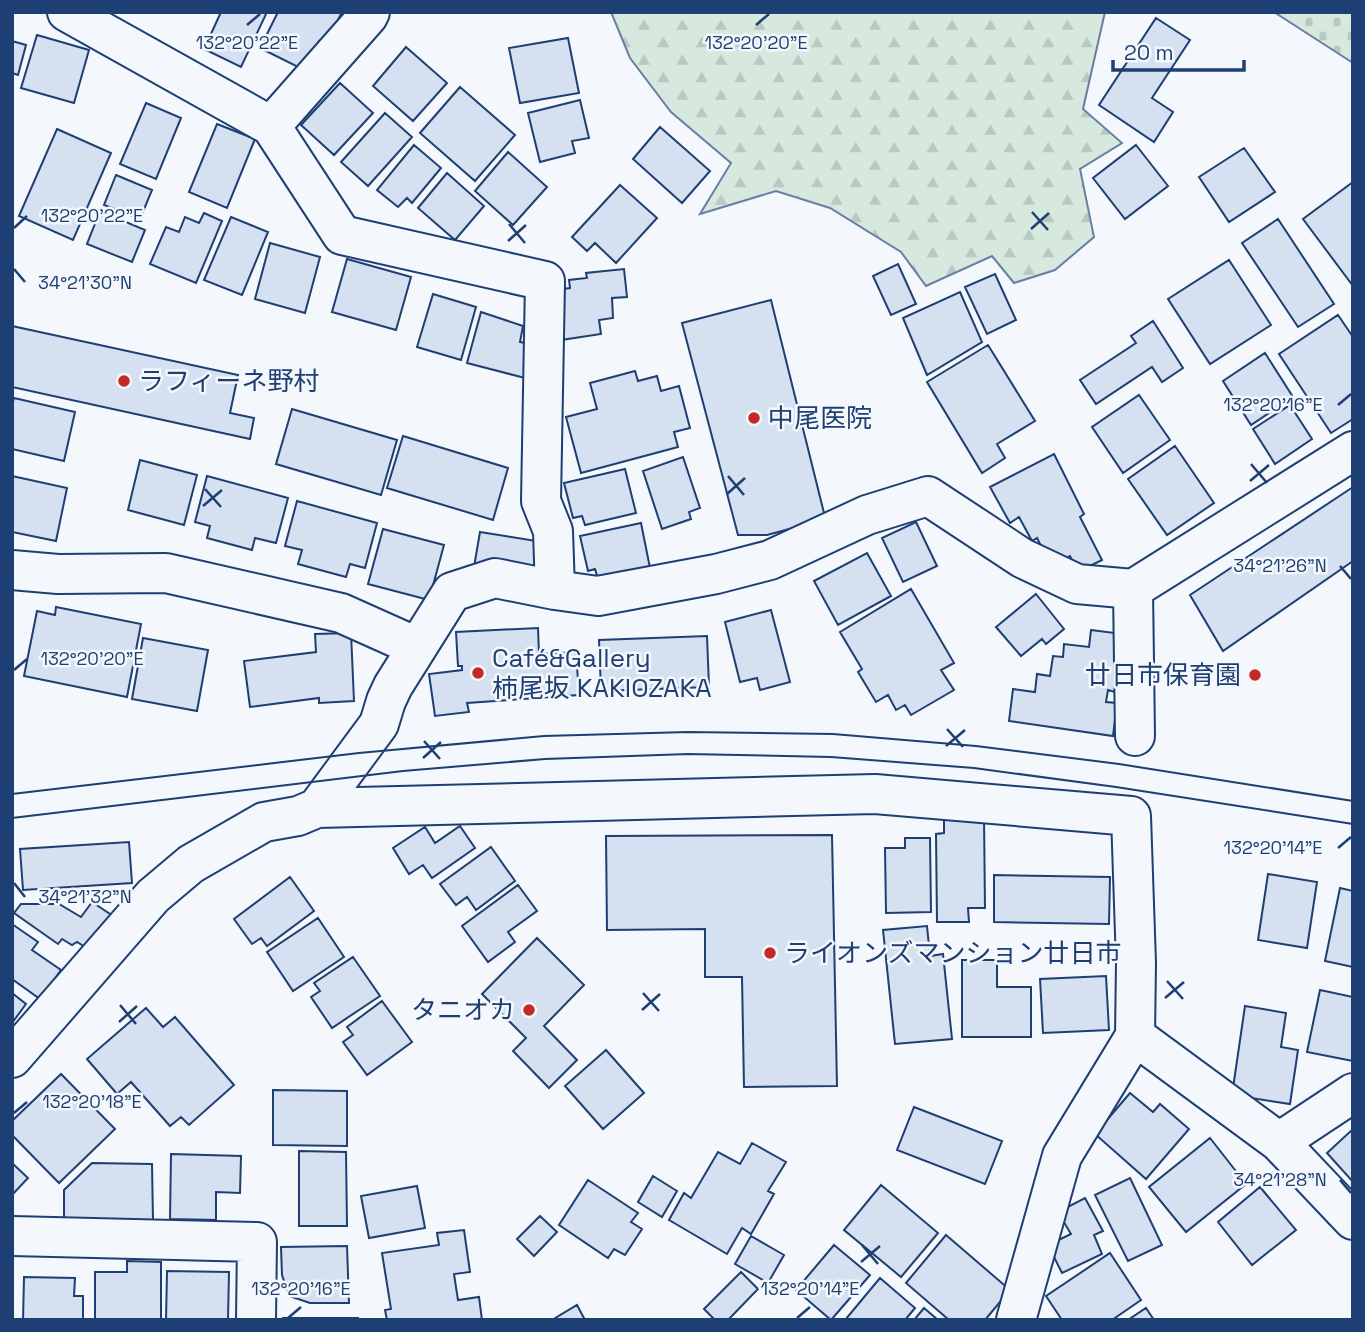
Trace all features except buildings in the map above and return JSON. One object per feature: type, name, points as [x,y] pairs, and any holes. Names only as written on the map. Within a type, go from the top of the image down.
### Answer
[{"type":"street","points":[[67,12],[271,126],[342,235],[545,281],[541,502],[553,531],[555,590]]},
{"type":"street","points":[[271,126],[370,12]]},
{"type":"street","points":[[317,808],[379,724],[390,693],[452,592],[495,578],[598,596],[716,574],[770,560],[867,515],[928,496],[1022,558],[1077,584],[1133,589],[1353,451]]},
{"type":"street","points":[[12,570],[58,574],[166,573],[341,613],[417,648]]},
{"type":"street","points":[[1133,589],[1136,736]]},
{"type":"street","points":[[12,1058],[153,896],[191,864],[264,822],[298,816],[317,808],[875,794],[1131,816],[1136,963],[1135,1036],[1062,1156],[1016,1320]]},
{"type":"street","points":[[1135,1036],[1279,1142],[1353,1220]]},
{"type":"street","points":[[1279,1142],[1353,1093]]},
{"type":"street","points":[[12,1236],[257,1242],[256,1320]]},
{"type":"green space","points":[[611,12],[1105,12],[1083,109],[1122,143],[1080,169],[1094,237],[1055,270],[1014,283],[992,256],[926,286],[901,252],[830,208],[776,191],[700,214],[731,163],[671,112],[630,58]]},
{"type":"green space","points":[[1274,12],[1353,12],[1353,63]]},
{"type":"tram line","points":[[12,794],[359,753],[544,736],[688,732],[833,734],[976,746],[1119,764],[1353,801]]},
{"type":"tram line","points":[[12,818],[403,771],[545,759],[688,754],[831,757],[974,768],[1353,824]]},
{"type":"place","name":"ラフィーネ野村","points":[[124,381]]},
{"type":"place","name":"中尾医院","points":[[754,418]]},
{"type":"place","name":"Café&Gallery 柿尾坂 KAKIOZAKA","points":[[478,673]]},
{"type":"place","name":"廿日市保育園","points":[[1255,675]]},
{"type":"place","name":"ライオンズマンション廿日市","points":[[770,953]]},
{"type":"place","name":"タニオカ","points":[[529,1010]]}]
